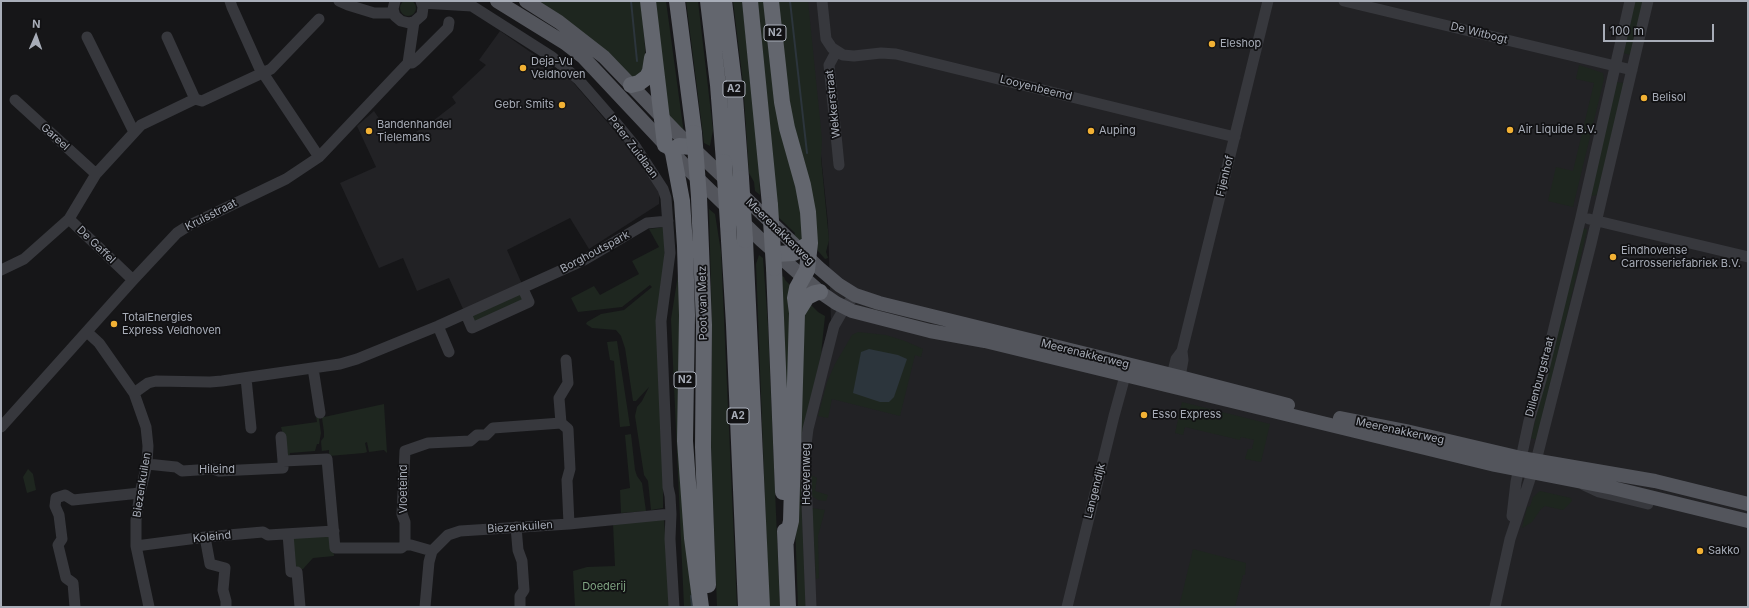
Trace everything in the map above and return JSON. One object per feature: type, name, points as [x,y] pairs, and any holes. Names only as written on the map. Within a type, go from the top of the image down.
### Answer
[{"type":"highway","points":[[648,1],[662,118],[669,149],[675,149],[693,140]]},
{"type":"highway","name":"Poot van Metz","points":[[677,1],[699,197],[704,325],[703,447],[709,607]]},
{"type":"highway","name":"A2","points":[[708,1],[718,85],[728,224],[734,326],[746,607]]},
{"type":"highway","name":"A2","points":[[724,1],[734,83],[745,240],[762,607]]},
{"type":"highway","name":"N2","points":[[750,1],[775,261],[788,607]]},
{"type":"highway","name":"N2","points":[[771,1],[782,102],[787,128],[803,185],[808,212],[807,251]]},
{"type":"highway","points":[[631,84],[639,83],[647,77],[650,71],[653,52]]},
{"type":"highway","name":"N2","points":[[669,149],[682,201],[687,291],[685,441],[692,538],[701,607]]},
{"type":"highway","points":[[775,261],[794,253],[807,251],[807,270],[803,278]]},
{"type":"highway","name":"N2","points":[[786,542],[791,521],[796,313],[795,293],[803,278]]},
{"type":"highway","points":[[796,313],[806,298],[820,292]]},
{"type":"main road","name":"Meerenakkerweg","points":[[497,1],[565,43],[583,57],[614,88],[669,149],[775,261],[848,309],[930,331],[985,341],[1125,376],[1527,465],[1655,481],[1748,504]]},
{"type":"main road","name":"Meerenakkerweg","points":[[526,1],[559,22],[592,47],[631,84],[662,118],[693,140],[807,251],[834,281],[855,295],[879,303],[1332,416],[1406,431],[1527,465],[1574,480],[1748,521]]},
{"type":"street","points":[[230,1],[259,67],[319,157]]},
{"type":"street","points":[[339,1],[374,13],[394,6],[398,19],[409,23],[418,20],[422,5]]},
{"type":"street","points":[[822,1],[826,38],[836,52]]},
{"type":"street","name":"Fijenhof","points":[[1176,376],[1183,360],[1182,351],[1268,1]]},
{"type":"street","name":"De Witbogt","points":[[1344,1],[1615,66]]},
{"type":"street","name":"Dillenburgstraat","points":[[1495,607],[1630,1]]},
{"type":"street","name":"Dillenburgstraat","points":[[1527,465],[1596,220],[1648,1]]},
{"type":"street","name":"Peter Zuidlaan","points":[[422,5],[472,6],[547,54],[578,79],[635,146],[655,176],[666,198],[670,267],[661,321],[668,487],[665,496],[668,514],[666,529],[670,539],[674,607]]},
{"type":"street","points":[[69,219],[94,180],[96,174],[141,125],[195,99],[202,101],[271,69],[319,19]]},
{"type":"street","name":"Kruisstraat","points":[[1,427],[168,242],[188,226],[286,179],[319,157],[409,58],[412,63],[416,60],[448,28],[449,22]]},
{"type":"street","points":[[409,23],[409,58]]},
{"type":"street","points":[[87,37],[134,132]]},
{"type":"street","points":[[167,37],[195,99]]},
{"type":"street","name":"Looyenbeemd","points":[[836,52],[851,56],[881,53],[896,54],[1235,137]]},
{"type":"street","name":"Wekkerstraat","points":[[836,52],[829,65],[839,165]]},
{"type":"street","points":[[1615,66],[1632,70]]},
{"type":"street","name":"Gareel","points":[[14,100],[96,174]]},
{"type":"street","points":[[1581,217],[1748,257]]},
{"type":"street","name":"De Gaffel","points":[[2,268],[24,259],[69,219],[133,280]]},
{"type":"street","name":"Borghoutspark","points":[[134,393],[148,383],[156,380],[210,382],[340,364],[357,359],[466,314],[584,260],[647,223],[668,221]]},
{"type":"street","name":"Hoevenweg","points":[[811,607],[804,452],[808,429],[834,326],[848,309],[855,295]]},
{"type":"street","points":[[438,326],[449,352]]},
{"type":"street","name":"Biezenkuilen","points":[[87,332],[99,343],[134,393],[146,427],[148,446],[147,464],[136,520],[136,546],[149,607]]},
{"type":"street","points":[[566,360],[568,383],[559,398],[561,423],[568,429],[570,469],[567,480],[569,524]]},
{"type":"street","points":[[313,368],[320,413]]},
{"type":"street","name":"Langendijk","points":[[1067,607],[1125,376]]},
{"type":"street","points":[[246,378],[251,428]]},
{"type":"street","name":"Vloeteind","points":[[405,545],[405,522],[402,514],[405,451],[428,443],[470,441],[477,435],[486,435],[493,428],[561,423]]},
{"type":"street","points":[[281,437],[282,462]]},
{"type":"street","name":"Hileind","points":[[147,464],[176,467],[182,471],[213,469],[219,471],[283,468],[282,462],[327,459],[336,553],[402,548],[405,545],[411,545],[432,551]]},
{"type":"street","name":"Meerenakkerweg","points":[[1574,480],[1598,492],[1748,527]]},
{"type":"street","points":[[75,607],[73,583],[66,578],[58,545],[62,540],[59,515],[54,506],[56,498],[65,495],[74,500],[140,494]]},
{"type":"street","name":"Biezenkuilen","points":[[432,551],[448,535],[460,531],[569,524],[668,514]]},
{"type":"street","points":[[516,527],[518,550],[522,561],[524,590],[520,596],[520,607]]},
{"type":"street","name":"Koleind","points":[[136,546],[205,537],[263,532],[268,535],[334,531]]},
{"type":"street","points":[[288,534],[291,572],[297,572],[300,607]]},
{"type":"street","points":[[205,537],[210,564],[225,568],[223,590],[226,607]]},
{"type":"street","points":[[425,607],[429,562],[432,551]]},
{"type":"shaded area","points":[[805,1],[1748,1],[1748,607],[803,607],[796,448],[815,369],[831,322],[828,223]]},
{"type":"shaded area","points":[[500,31],[571,80],[633,152],[659,190],[659,204],[589,249],[570,218],[507,250],[522,284],[464,311],[449,278],[417,291],[403,258],[379,268],[340,183],[376,167],[357,126],[374,111],[396,144],[429,124],[456,103],[452,97],[486,65],[479,60]]},
{"type":"shaded area","points":[[869,349],[898,355],[907,359],[894,397],[889,402],[880,402],[853,393],[861,352]]},
{"type":"green space","points":[[405,0],[411,0],[416,5],[414,14],[411,16],[405,16],[400,11],[400,5]]},
{"type":"green space","points":[[535,1],[641,1],[647,71],[632,79]]},
{"type":"green space","points":[[653,1],[666,1],[684,134],[665,117]]},
{"type":"green space","points":[[686,1],[698,1],[713,130],[710,146],[704,143]]},
{"type":"green space","points":[[733,1],[742,1],[758,148],[760,195],[755,191],[754,182],[749,173],[743,83]]},
{"type":"green space","points":[[755,1],[766,1],[801,206],[803,244],[793,238],[795,233],[777,216]]},
{"type":"green space","points":[[774,1],[808,1],[822,139],[821,158],[829,240],[826,252],[828,258],[825,259],[818,251],[816,245],[797,148]]},
{"type":"green space","points":[[1635,1],[1644,1],[1631,55],[1623,53]]},
{"type":"green space","points":[[1579,65],[1603,73],[1604,79],[1573,207],[1548,201],[1556,167],[1573,171],[1594,83],[1576,79]]},
{"type":"green space","points":[[1616,82],[1625,83],[1597,195],[1592,196],[1590,194]]},
{"type":"green space","points":[[709,209],[715,214],[721,252],[737,607],[717,607],[711,447],[712,325]]},
{"type":"green space","points":[[665,227],[663,508],[651,510],[648,481],[644,475],[635,416],[637,407],[642,401],[649,387],[636,401],[633,401],[625,348],[621,336],[616,330],[592,328],[586,324],[601,314],[624,310],[652,287],[650,285],[622,307],[578,312],[571,298],[594,286],[600,295],[639,274],[632,261],[659,247],[649,229]]},
{"type":"green space","points":[[1583,228],[1587,229],[1587,231],[1537,440],[1531,438],[1581,230]]},
{"type":"green space","points":[[759,255],[763,258],[768,326],[780,607],[769,607],[756,264]]},
{"type":"green space","points":[[678,275],[699,607],[684,607],[671,319]]},
{"type":"green space","points":[[780,275],[784,277],[793,288],[789,494]]},
{"type":"green space","points":[[520,294],[525,299],[476,324],[471,316]]},
{"type":"green space","points":[[810,304],[818,312],[825,316],[821,354],[799,452],[806,607],[798,607],[794,494],[804,316]]},
{"type":"green space","points":[[858,332],[886,335],[923,349],[921,357],[915,355],[900,416],[832,399],[828,418],[818,416],[827,382],[835,364],[852,335]]},
{"type":"green space","points":[[617,341],[630,426],[620,427],[614,361],[610,360],[607,342]]},
{"type":"green space","points":[[1182,402],[1270,424],[1261,462],[1245,459],[1248,449],[1252,449],[1254,440],[1241,437],[1240,440],[1185,427],[1183,435],[1175,433]]},
{"type":"green space","points":[[314,404],[317,404],[321,433],[319,444],[317,444],[315,451],[290,453],[289,459],[281,427],[317,422]]},
{"type":"green space","points":[[320,404],[324,417],[384,404],[387,453],[384,450],[369,452],[367,442],[365,443],[367,452],[364,453],[329,456],[329,450],[322,451],[322,453],[321,441],[324,437],[324,432]]},
{"type":"green space","points":[[631,434],[635,470],[642,483],[646,511],[621,513],[620,490],[630,488],[625,435]]},
{"type":"green space","points":[[28,469],[33,474],[36,490],[27,493],[23,477]]},
{"type":"green space","points":[[811,475],[817,478],[815,491],[828,495],[826,501],[818,500],[812,496]]},
{"type":"green space","points":[[1540,491],[1571,498],[1572,501],[1563,510],[1545,506],[1541,509],[1532,522],[1522,528],[1527,507],[1530,506],[1533,497]]},
{"type":"green space","points":[[812,508],[825,510],[818,536],[819,578],[816,579]]},
{"type":"green space","name":"Doederij","points":[[664,519],[670,607],[575,607],[573,571],[587,567],[615,566],[613,524]]},
{"type":"green space","points":[[295,536],[332,536],[334,556],[313,558],[303,569],[294,569],[292,540]]},
{"type":"green space","points":[[1193,549],[1246,563],[1245,575],[1243,575],[1235,607],[1179,607]]},
{"type":"waterway","points":[[631,1],[637,61]]},
{"type":"waterway","points":[[790,1],[807,153]]},
{"type":"waterway","points":[[691,596],[692,607]]},
{"type":"place","name":"Eleshop","points":[[1212,44]]},
{"type":"place","name":"Deja-Vu Veldhoven","points":[[523,68]]},
{"type":"place","name":"Belisol","points":[[1644,98]]},
{"type":"place","name":"Gebr. Smits","points":[[562,105]]},
{"type":"place","name":"Air Liquide B.V.","points":[[1510,130]]},
{"type":"place","name":"Bandenhandel Tielemans","points":[[369,131]]},
{"type":"place","name":"Auping","points":[[1091,131]]},
{"type":"place","name":"Eindhovense Carrosseriefabriek B.V.","points":[[1613,257]]},
{"type":"place","name":"TotalEnergies Express Veldhoven","points":[[114,324]]},
{"type":"place","name":"Esso Express","points":[[1144,415]]},
{"type":"place","name":"Sakko","points":[[1700,551]]}]
